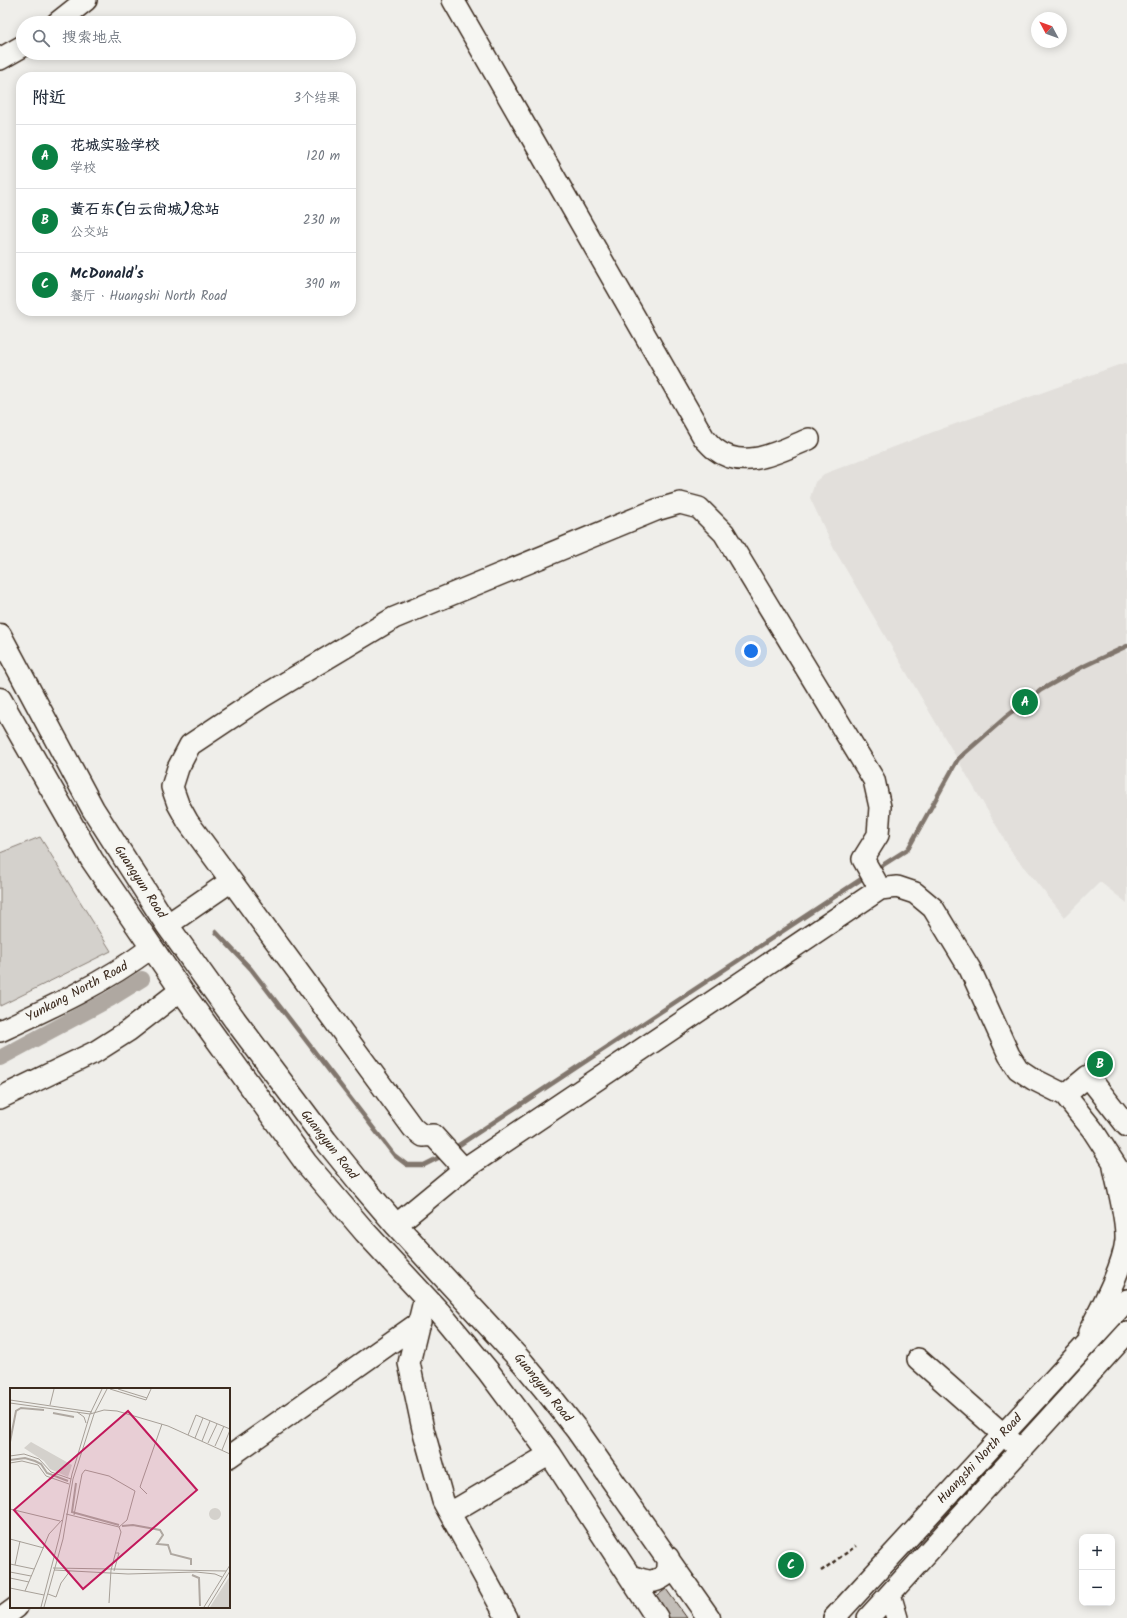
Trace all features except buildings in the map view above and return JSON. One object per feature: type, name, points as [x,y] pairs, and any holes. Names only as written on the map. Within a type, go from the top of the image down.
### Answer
[{"type":"main road","name":"Guangyun Road","points":[[0,635],[93,809],[167,925],[289,1094],[339,1158],[396,1225],[519,1358],[577,1430],[709,1618]]},
{"type":"main road","name":"Guangyun Road","points":[[0,699],[92,860],[181,990],[306,1163],[365,1232],[480,1360],[550,1454],[657,1618]]},
{"type":"main road","points":[[630,1576],[644,1582],[659,1580],[667,1574],[668,1558]]},
{"type":"street","points":[[66,16],[86,0]]},
{"type":"street","points":[[453,0],[704,438],[715,449],[727,456],[746,459],[760,458],[809,439]]},
{"type":"street","points":[[0,59],[16,50]]},
{"type":"street","points":[[464,1169],[433,1135],[423,1136],[413,1128],[188,822],[178,804],[172,788],[178,768],[190,746],[262,696],[394,618],[656,510],[680,503],[699,508],[724,533],[874,780],[880,807],[878,835],[863,859],[880,889]]},
{"type":"street","points":[[167,925],[231,881]]},
{"type":"street","points":[[396,1225],[464,1169],[880,889],[897,887],[915,893],[933,908],[970,969],[1009,1055],[1018,1069],[1033,1079],[1065,1095],[1092,1129],[1127,1183]]},
{"type":"street","name":"Yunkang North Road","points":[[0,1031],[89,988],[135,960],[151,948]]},
{"type":"street","points":[[0,1098],[95,1052],[128,1030],[181,990]]},
{"type":"street","points":[[1065,1095],[1088,1076],[1127,1126]]},
{"type":"street","points":[[1079,1352],[1112,1283],[1123,1256],[1126,1240],[1125,1221],[1111,1157]]},
{"type":"street","points":[[425,1297],[409,1363],[423,1429],[443,1501],[507,1618]]},
{"type":"street","name":"Huangshi North Road","points":[[834,1618],[1127,1300]]},
{"type":"street","points":[[230,1456],[420,1322]]},
{"type":"street","name":"Huangshi North Road","points":[[868,1618],[1127,1333]]},
{"type":"street","points":[[918,1358],[1021,1450]]},
{"type":"street","points":[[453,1519],[550,1454]]},
{"type":"street","points":[[890,1594],[897,1618]]},
{"type":"street","points":[[828,1618],[850,1601]]},
{"type":"street","points":[[2,1618],[16,1608]]},
{"type":"path","points":[[820,1571],[856,1546]]},
{"type":"shaded area","points":[[1124,363],[1127,364],[1127,903],[1100,882],[1065,917],[1013,854],[834,549],[810,498],[815,482],[824,474],[933,432]]},
{"type":"shaded area","points":[[40,837],[111,951],[0,1006],[0,853]]},
{"type":"waterway","points":[[875,870],[908,849],[958,759],[1006,717],[1041,690],[1082,667],[1127,646]]},
{"type":"waterway","points":[[453,1149],[866,876]]},
{"type":"waterway","points":[[216,932],[251,969],[394,1155],[407,1165],[424,1165],[444,1155]]},
{"type":"waterway","points":[[0,1058],[110,999],[142,979]]},
{"type":"place","name":"花城实验学校","points":[[1025,702]]},
{"type":"place","name":"黄石东(白云尚城)总站","points":[[1100,1064]]},
{"type":"place","name":"McDonald's","points":[[791,1565]]}]
